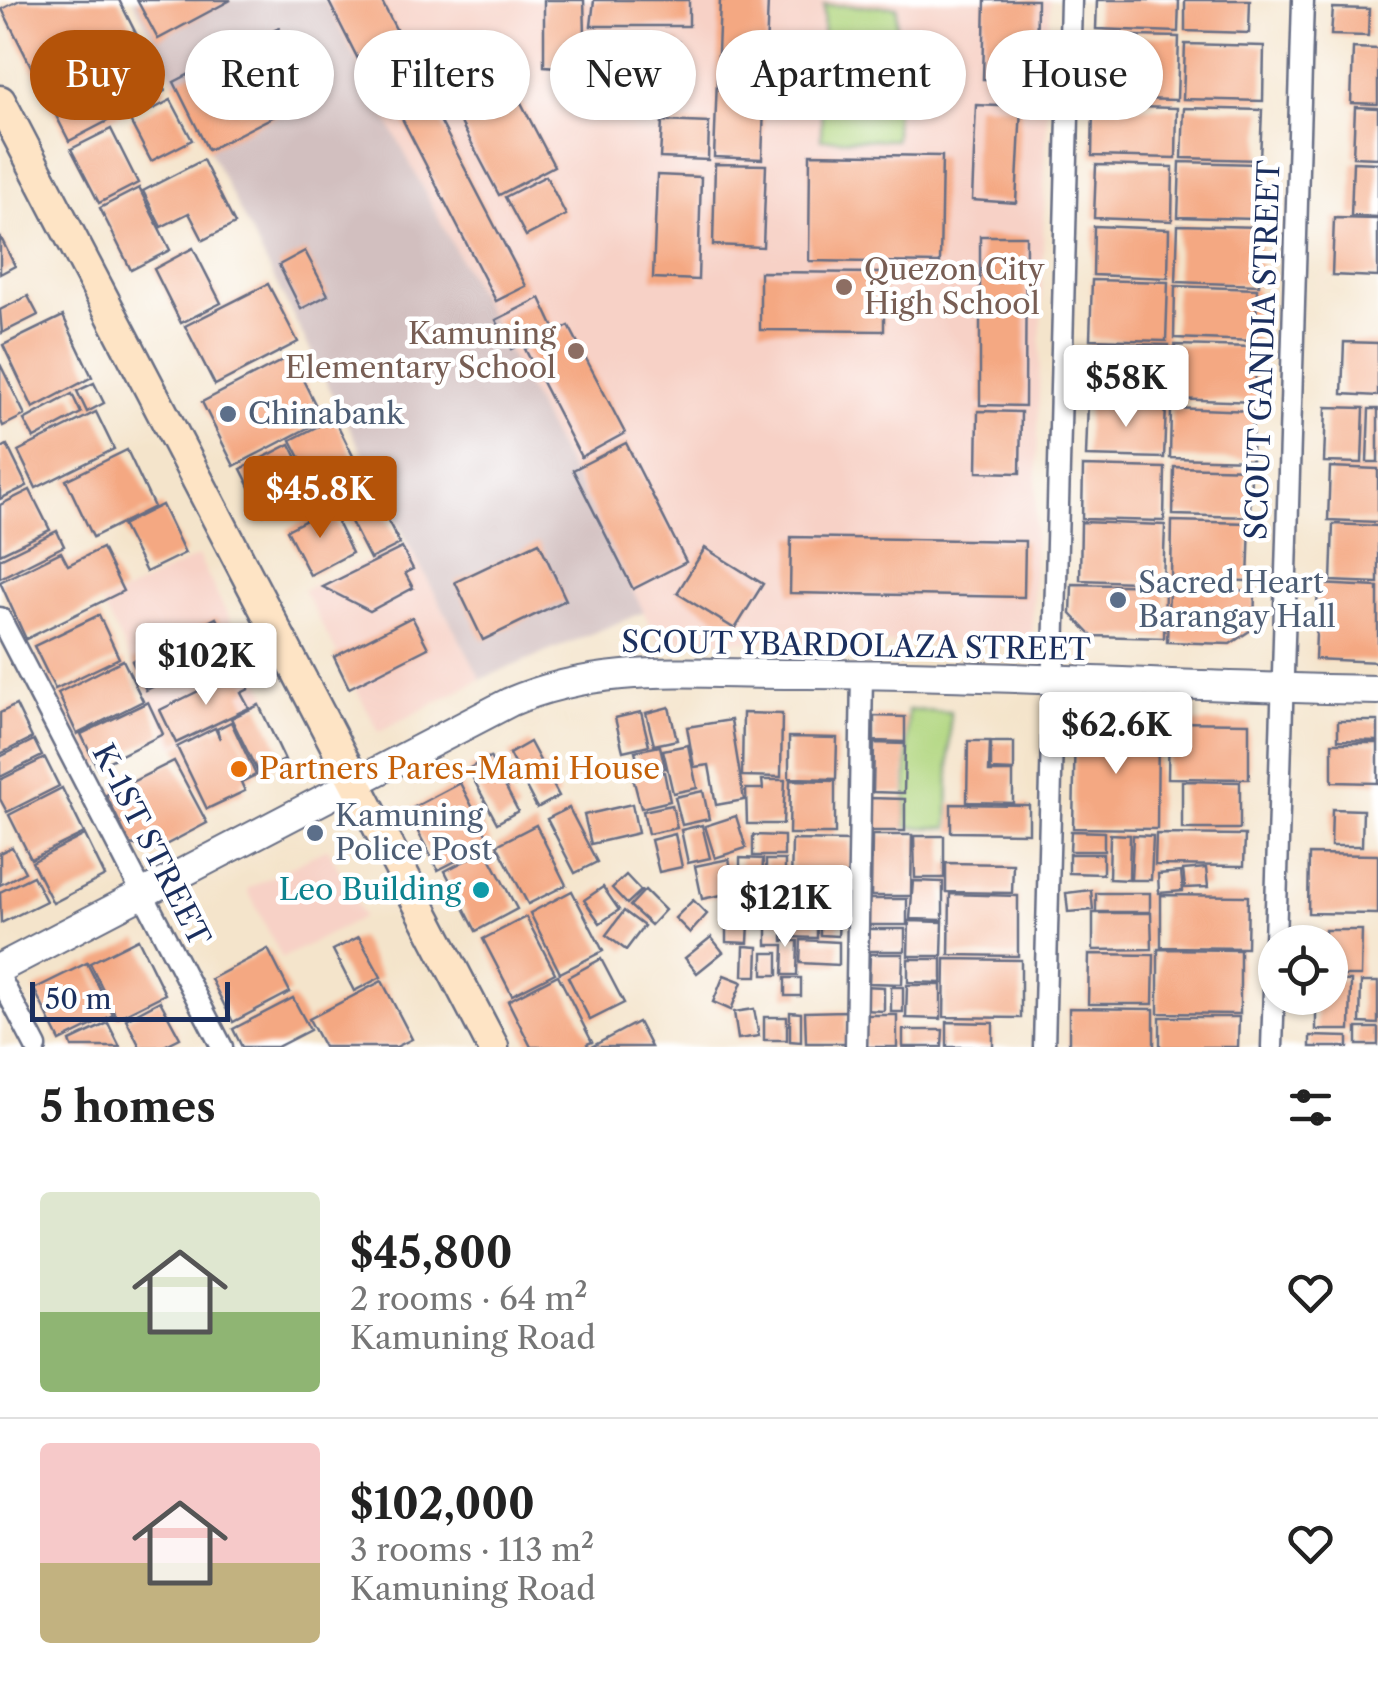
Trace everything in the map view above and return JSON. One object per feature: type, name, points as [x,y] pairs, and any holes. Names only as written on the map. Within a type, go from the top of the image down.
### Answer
[{"type":"main road","points":[[0,101],[494,1047]]},
{"type":"street","points":[[1044,1047],[1071,0]]},
{"type":"street","name":"SCOUT GANDIA STREET","points":[[1276,925],[1303,0]]},
{"type":"street","name":"K-1ST STREET","points":[[0,618],[222,1047]]},
{"type":"street","name":"SCOUT YBARDOLAZA STREET","points":[[0,968],[510,702],[574,680],[650,672],[862,673],[1378,690]]},
{"type":"street","points":[[856,1047],[862,673]]},
{"type":"street","points":[[0,978],[36,1047]]},
{"type":"street","points":[[1272,1047],[1273,1015]]},
{"type":"shaded area","points":[[133,0],[325,0],[354,56],[354,120],[388,120],[644,612],[481,679],[194,120],[334,120],[334,30],[185,30],[185,103],[165,63],[165,30],[148,30]]},
{"type":"shaded area","name":"Quezon City High School","points":[[325,0],[1050,0],[1049,30],[986,30],[986,120],[1047,120],[1032,645],[658,640],[387,120],[530,120],[530,30],[354,30],[354,56]]},
{"type":"shaded area","points":[[408,543],[481,679],[379,732],[303,590]]},
{"type":"shaded area","points":[[198,556],[269,698],[174,747],[102,604]]},
{"type":"shaded area","points":[[328,848],[363,917],[282,958],[247,889]]},
{"type":"green space","points":[[824,5],[897,7],[897,30],[823,30]]},
{"type":"green space","points":[[821,120],[895,120],[895,140],[821,139]]},
{"type":"green space","points":[[908,710],[950,712],[948,828],[906,827]]},
{"type":"building","points":[[20,0],[119,0],[134,30],[30,30],[30,64],[2,9]]},
{"type":"building","points":[[137,0],[231,0],[165,35],[165,30],[153,30]]},
{"type":"building","points":[[328,0],[381,0],[396,30],[354,30],[354,51]]},
{"type":"building","points":[[544,0],[584,0],[585,30],[550,30],[550,66],[544,66]]},
{"type":"building","points":[[594,0],[689,0],[689,26],[591,26]]},
{"type":"building","points":[[720,0],[768,0],[767,30],[719,30]]},
{"type":"building","points":[[985,0],[1037,0],[1037,30],[986,30],[983,79]]},
{"type":"building","points":[[1097,0],[1179,0],[1178,32],[1096,29]]},
{"type":"building","points":[[1185,0],[1250,0],[1249,33],[1185,31]]},
{"type":"building","points":[[1333,8],[1369,9],[1368,36],[1331,35]]},
{"type":"building","points":[[1163,37],[1179,37],[1177,100],[1163,100]]},
{"type":"building","points":[[1185,44],[1264,46],[1263,101],[1183,99]]},
{"type":"building","points":[[1353,48],[1378,49],[1378,104],[1351,103]]},
{"type":"building","points":[[185,76],[185,104],[174,82]]},
{"type":"building","points":[[171,100],[192,140],[151,161],[130,121],[165,120],[165,103]]},
{"type":"building","points":[[716,105],[716,120],[763,120],[762,159],[714,157]]},
{"type":"building","points":[[976,105],[986,105],[986,120],[1020,120],[1016,203],[972,200]]},
{"type":"building","points":[[1355,107],[1378,108],[1378,158],[1353,157]]},
{"type":"building","points":[[1163,108],[1177,108],[1176,158],[1092,156],[1093,120],[1163,120]]},
{"type":"building","points":[[1184,108],[1262,110],[1260,160],[1182,158]]},
{"type":"building","points":[[58,120],[109,120],[69,141]]},
{"type":"building","points":[[193,120],[267,120],[208,150]]},
{"type":"building","points":[[403,120],[440,120],[526,286],[496,301]]},
{"type":"building","points":[[460,120],[530,120],[554,166],[499,195]]},
{"type":"building","points":[[662,121],[709,123],[708,160],[660,158]]},
{"type":"building","points":[[111,129],[138,183],[99,203],[71,149]]},
{"type":"building","points":[[810,154],[942,156],[940,263],[809,261]]},
{"type":"building","points":[[203,160],[235,224],[203,240],[189,213],[161,227],[143,191]]},
{"type":"building","points":[[1180,162],[1257,164],[1255,219],[1178,217]]},
{"type":"building","points":[[1353,162],[1378,163],[1378,217],[1351,216]]},
{"type":"building","points":[[715,164],[766,165],[763,247],[713,245]]},
{"type":"building","points":[[1096,165],[1173,167],[1172,221],[1094,218]]},
{"type":"building","points":[[657,175],[701,177],[698,280],[653,278]]},
{"type":"building","points":[[546,176],[566,215],[526,236],[505,197]]},
{"type":"building","points":[[139,188],[170,250],[131,270],[100,208]]},
{"type":"building","points":[[1334,218],[1378,219],[1378,277],[1332,275]]},
{"type":"building","points":[[1178,225],[1261,227],[1259,285],[1176,282]]},
{"type":"building","points":[[1094,226],[1169,229],[1168,278],[1093,275]]},
{"type":"building","points":[[0,236],[15,266],[0,274]]},
{"type":"building","points":[[980,236],[1026,236],[1025,406],[980,405]]},
{"type":"building","points":[[193,248],[221,303],[181,323],[154,269]]},
{"type":"building","points":[[305,251],[328,295],[301,309],[279,265]]},
{"type":"building","points":[[760,272],[884,273],[884,331],[760,330]]},
{"type":"building","points":[[1092,280],[1168,282],[1166,341],[1090,339]]},
{"type":"building","points":[[268,284],[298,342],[215,385],[185,326]]},
{"type":"building","points":[[1175,286],[1257,289],[1256,341],[1174,338]]},
{"type":"building","points":[[28,296],[38,315],[2,333],[0,310]]},
{"type":"building","points":[[540,298],[554,328],[511,349],[496,320]]},
{"type":"building","points":[[63,316],[92,377],[33,408],[3,345]]},
{"type":"building","points":[[569,326],[625,433],[581,457],[525,349]]},
{"type":"building","points":[[1344,342],[1378,343],[1378,396],[1342,394]]},
{"type":"building","points":[[1090,343],[1169,345],[1167,400],[1088,398]]},
{"type":"building","points":[[1175,345],[1256,347],[1255,402],[1173,399]]},
{"type":"building","points":[[291,356],[323,420],[234,466],[202,402]]},
{"type":"building","points":[[0,364],[25,415],[3,426],[0,419]]},
{"type":"building","points":[[94,383],[104,403],[87,412],[77,391]]},
{"type":"building","points":[[72,394],[81,413],[34,438],[24,420]]},
{"type":"building","points":[[1088,401],[1166,404],[1164,458],[1086,456]]},
{"type":"building","points":[[1326,407],[1364,408],[1362,463],[1324,462]]},
{"type":"building","points":[[1171,408],[1253,411],[1252,460],[1170,458]]},
{"type":"building","points":[[1369,409],[1378,409],[1378,462],[1367,462]]},
{"type":"building","points":[[978,411],[1021,412],[1020,473],[977,472]]},
{"type":"building","points":[[96,412],[114,449],[36,488],[18,451]]},
{"type":"building","points":[[334,418],[365,480],[323,502],[291,440]]},
{"type":"building","points":[[626,443],[686,562],[633,589],[573,470]]},
{"type":"building","points":[[290,444],[313,490],[264,515],[241,469]]},
{"type":"building","points":[[7,445],[27,486],[0,499],[0,449]]},
{"type":"building","points":[[127,450],[154,507],[93,537],[66,480]]},
{"type":"building","points":[[1083,466],[1165,468],[1164,521],[1082,519]]},
{"type":"building","points":[[1174,467],[1251,469],[1250,517],[1173,515]]},
{"type":"building","points":[[1330,467],[1378,469],[1378,522],[1328,520]]},
{"type":"building","points":[[369,484],[400,544],[370,559],[340,500]]},
{"type":"building","points":[[30,490],[50,530],[0,554],[0,505]]},
{"type":"building","points":[[162,505],[185,553],[146,572],[122,525]]},
{"type":"building","points":[[330,508],[352,553],[310,575],[287,530]]},
{"type":"building","points":[[1172,521],[1250,523],[1248,581],[1171,579]]},
{"type":"building","points":[[1081,522],[1165,525],[1163,583],[1080,580]]},
{"type":"building","points":[[1333,524],[1378,526],[1378,583],[1331,581]]},
{"type":"building","points":[[57,531],[64,546],[0,578],[0,559]]},
{"type":"building","points":[[791,537],[1025,541],[1024,597],[790,593]]},
{"type":"building","points":[[539,542],[566,600],[483,640],[455,582]]},
{"type":"building","points":[[102,548],[123,591],[26,639],[0,582],[61,552],[68,565]]},
{"type":"building","points":[[402,548],[413,569],[405,573],[413,588],[370,611],[323,587]]},
{"type":"building","points":[[705,548],[763,584],[735,629],[677,593]]},
{"type":"building","name":"Sacred Heart Barangay Hall","points":[[1072,584],[1165,586],[1164,638],[1092,636],[1071,614]]},
{"type":"building","points":[[1318,584],[1378,587],[1378,662],[1315,659]]},
{"type":"building","points":[[1169,589],[1255,591],[1254,628],[1230,644],[1167,642]]},
{"type":"building","points":[[99,615],[119,658],[55,689],[34,646]]},
{"type":"building","points":[[412,617],[428,648],[349,688],[334,657]]},
{"type":"building","points":[[216,618],[231,648],[146,690],[132,661]]},
{"type":"building","points":[[123,660],[143,701],[77,734],[58,693]]},
{"type":"building","points":[[229,676],[246,681],[249,689],[241,693],[249,708],[176,743],[160,710]]},
{"type":"building","points":[[148,702],[163,734],[97,767],[81,734]]},
{"type":"building","points":[[16,705],[32,738],[0,754],[0,713]]},
{"type":"building","points":[[259,705],[285,760],[258,773],[231,718]]},
{"type":"building","points":[[669,707],[677,740],[654,745],[646,713]]},
{"type":"building","points":[[641,712],[649,745],[623,751],[615,718]]},
{"type":"building","points":[[743,713],[782,714],[781,777],[742,776]]},
{"type":"building","points":[[874,716],[905,717],[905,742],[874,741]]},
{"type":"building","points":[[731,720],[744,800],[716,805],[709,765],[694,767],[687,727]]},
{"type":"building","points":[[1338,721],[1378,721],[1378,741],[1338,740]]},
{"type":"building","points":[[231,722],[256,775],[241,782],[245,791],[207,809],[177,747],[215,728],[220,739],[217,729]]},
{"type":"building","points":[[1169,722],[1249,723],[1249,779],[1168,778]]},
{"type":"building","points":[[1075,725],[1158,726],[1157,829],[1073,828]]},
{"type":"building","points":[[789,737],[837,738],[836,779],[789,778]]},
{"type":"building","points":[[34,740],[42,756],[0,777],[0,757]]},
{"type":"building","points":[[968,741],[990,741],[989,772],[1013,772],[1013,803],[967,802]]},
{"type":"building","points":[[530,742],[559,796],[537,808],[509,754]]},
{"type":"building","points":[[991,742],[1014,742],[1014,771],[991,770]]},
{"type":"building","points":[[874,743],[905,744],[904,793],[873,792]]},
{"type":"building","points":[[1332,743],[1378,743],[1378,783],[1332,782]]},
{"type":"building","points":[[688,745],[697,788],[673,793],[663,750]]},
{"type":"building","points":[[660,746],[665,768],[641,774],[635,751]]},
{"type":"building","points":[[490,757],[518,811],[497,823],[468,769]]},
{"type":"building","points":[[45,758],[59,786],[7,812],[0,799],[0,780]]},
{"type":"building","points":[[174,761],[207,823],[156,850],[130,844],[106,795]]},
{"type":"building","points":[[664,772],[670,801],[641,808],[633,778]]},
{"type":"building","points":[[762,780],[785,780],[783,824],[747,824],[746,789],[763,789]]},
{"type":"building","points":[[790,780],[835,781],[835,834],[789,834]]},
{"type":"building","points":[[1182,781],[1240,782],[1240,829],[1182,829]]},
{"type":"building","points":[[460,783],[491,843],[438,870],[407,811]]},
{"type":"building","points":[[62,788],[84,833],[31,859],[9,815]]},
{"type":"building","points":[[703,791],[709,819],[682,825],[675,797]]},
{"type":"building","points":[[869,798],[905,799],[905,831],[868,831]]},
{"type":"building","points":[[632,804],[638,833],[591,844],[584,815]]},
{"type":"building","points":[[951,804],[1029,805],[1029,833],[951,832]]},
{"type":"building","points":[[672,805],[677,828],[648,834],[643,811]]},
{"type":"building","points":[[569,808],[597,862],[575,873],[547,819]]},
{"type":"building","points":[[1332,809],[1363,810],[1362,846],[1331,846]]},
{"type":"building","points":[[736,816],[746,848],[715,858],[705,826]]},
{"type":"building","points":[[536,825],[566,885],[528,904],[497,845]]},
{"type":"building","points":[[702,825],[710,858],[688,863],[681,830]]},
{"type":"building","points":[[1071,831],[1104,832],[1104,851],[1070,851]]},
{"type":"building","points":[[675,834],[682,867],[659,872],[651,840]]},
{"type":"building","points":[[1110,834],[1130,835],[1129,880],[1109,879]]},
{"type":"building","points":[[1156,834],[1245,835],[1244,866],[1155,865]]},
{"type":"building","points":[[85,835],[105,876],[53,903],[32,862]]},
{"type":"building","points":[[753,835],[784,836],[784,856],[753,856]]},
{"type":"building","points":[[872,835],[912,835],[911,896],[871,896]]},
{"type":"building","points":[[1133,835],[1153,836],[1151,880],[1131,880]]},
{"type":"building","points":[[914,836],[944,836],[944,878],[915,878]]},
{"type":"building","points":[[792,840],[850,841],[850,887],[791,886]]},
{"type":"building","points":[[12,847],[25,872],[0,885],[0,853]]},
{"type":"building","name":"Leo Building","points":[[486,850],[517,909],[476,931],[445,871]]},
{"type":"building","points":[[1069,854],[1103,854],[1103,874],[1069,873]]},
{"type":"building","points":[[1309,854],[1378,855],[1378,914],[1308,913]]},
{"type":"building","points":[[740,858],[763,859],[762,886],[740,885]]},
{"type":"building","points":[[729,859],[736,892],[702,899],[695,866]]},
{"type":"building","points":[[766,860],[785,860],[785,889],[766,888]]},
{"type":"building","points":[[946,863],[1013,864],[1012,893],[946,892]]},
{"type":"building","points":[[1206,868],[1208,887],[1185,888],[1183,870]]},
{"type":"building","points":[[1181,872],[1183,891],[1159,893],[1158,874]]},
{"type":"building","points":[[626,875],[641,891],[627,904],[612,888]]},
{"type":"building","points":[[33,876],[46,901],[1,923],[0,892]]},
{"type":"building","points":[[913,881],[943,882],[943,920],[910,919]]},
{"type":"building","points":[[603,887],[619,910],[600,923],[584,900]]},
{"type":"building","points":[[789,887],[800,888],[799,912],[788,912]]},
{"type":"building","points":[[750,889],[763,889],[762,915],[749,915]]},
{"type":"building","points":[[645,890],[665,910],[651,925],[630,906]]},
{"type":"building","points":[[827,890],[848,890],[848,914],[827,914]]},
{"type":"building","points":[[1091,890],[1093,910],[1068,912],[1066,893]]},
{"type":"building","points":[[572,891],[603,951],[560,973],[530,913]]},
{"type":"building","points":[[803,892],[821,892],[821,912],[803,912]]},
{"type":"building","points":[[1096,893],[1150,893],[1150,912],[1096,912]]},
{"type":"building","points":[[765,894],[785,894],[785,923],[765,922]]},
{"type":"building","points":[[950,894],[1018,896],[1018,956],[949,955]]},
{"type":"building","points":[[1161,895],[1248,896],[1247,948],[1161,947]]},
{"type":"building","points":[[867,899],[907,899],[907,925],[867,925]]},
{"type":"building","points":[[693,900],[707,914],[690,933],[675,918]]},
{"type":"building","points":[[624,911],[644,926],[626,950],[606,935]]},
{"type":"building","points":[[1093,913],[1151,913],[1152,949],[1093,950]]},
{"type":"building","points":[[789,914],[817,915],[817,938],[788,937]]},
{"type":"building","points":[[526,917],[555,973],[512,995],[483,939]]},
{"type":"building","points":[[820,919],[839,920],[838,936],[820,935]]},
{"type":"building","points":[[726,921],[749,922],[748,943],[726,942]]},
{"type":"building","points":[[909,921],[943,922],[942,956],[908,956]]},
{"type":"building","points":[[767,927],[783,927],[783,941],[798,941],[797,975],[783,975],[784,945],[767,945]]},
{"type":"building","points":[[868,929],[905,929],[905,951],[867,951]]},
{"type":"building","points":[[1348,930],[1362,930],[1361,976],[1348,976]]},
{"type":"building","points":[[359,937],[381,977],[354,991],[333,950]]},
{"type":"building","points":[[711,937],[723,952],[697,973],[685,958]]},
{"type":"building","points":[[138,939],[165,994],[117,1018],[90,963]]},
{"type":"building","points":[[801,940],[839,942],[839,965],[800,963]]},
{"type":"building","points":[[744,946],[758,947],[757,976],[743,976]]},
{"type":"building","points":[[268,949],[290,992],[233,1022],[211,979]]},
{"type":"building","points":[[1158,949],[1240,950],[1240,1014],[1158,1013]]},
{"type":"building","points":[[763,953],[778,953],[778,975],[763,975]]},
{"type":"building","points":[[870,954],[903,954],[902,984],[869,983]]},
{"type":"building","points":[[1089,954],[1154,955],[1153,1004],[1088,1004]]},
{"type":"building","points":[[601,959],[624,1003],[590,1020],[568,977]]},
{"type":"building","points":[[908,959],[942,959],[942,983],[908,982]]},
{"type":"building","points":[[945,959],[1021,960],[1021,1018],[944,1017]]},
{"type":"building","points":[[87,963],[113,1015],[60,1041],[34,989]]},
{"type":"building","points":[[558,975],[592,1042],[588,1047],[531,1047],[508,1001]]},
{"type":"building","points":[[724,975],[742,982],[731,1010],[713,1002]]},
{"type":"building","points":[[785,978],[801,978],[801,996],[785,996]]},
{"type":"building","points":[[382,981],[412,1039],[396,1047],[324,1047],[309,1019]]},
{"type":"building","points":[[1348,981],[1351,981],[1350,1030],[1316,1030],[1316,1015],[1348,1015]]},
{"type":"building","points":[[1361,982],[1378,982],[1378,1024],[1360,1023]]},
{"type":"building","points":[[907,985],[941,985],[941,1019],[906,1018]]},
{"type":"building","points":[[862,986],[884,987],[884,1011],[862,1010]]},
{"type":"building","points":[[891,987],[903,987],[903,1012],[891,1012]]},
{"type":"building","points":[[293,998],[310,1030],[277,1047],[242,1047],[233,1029]]},
{"type":"building","points":[[160,1001],[180,1038],[162,1047],[140,1047],[126,1019]]},
{"type":"building","points":[[1069,1008],[1154,1009],[1154,1047],[1069,1047]]},
{"type":"building","points":[[754,1009],[759,1036],[738,1039],[734,1012]]},
{"type":"building","points":[[846,1011],[847,1043],[806,1043],[805,1012]]},
{"type":"building","points":[[790,1012],[801,1013],[801,1042],[790,1041]]},
{"type":"building","points":[[864,1015],[897,1015],[897,1047],[864,1047]]},
{"type":"building","points":[[764,1017],[787,1017],[787,1040],[764,1040]]},
{"type":"building","points":[[1160,1017],[1239,1017],[1238,1047],[1160,1047]]},
{"type":"building","points":[[638,1022],[651,1047],[591,1047]]},
{"type":"building","points":[[947,1022],[993,1023],[993,1047],[947,1047]]},
{"type":"building","points":[[108,1023],[120,1047],[72,1047],[70,1041]]},
{"type":"building","points":[[1357,1028],[1378,1028],[1378,1045],[1357,1045]]},
{"type":"building","points":[[903,1030],[943,1030],[942,1047],[903,1047]]},
{"type":"building","points":[[1310,1036],[1348,1037],[1348,1047],[1310,1047]]},
{"type":"place","name":"Quezon City High School","points":[[844,287]]},
{"type":"place","name":"Kamuning Elementary School","points":[[576,351]]},
{"type":"place","name":"Chinabank","points":[[228,414]]},
{"type":"place","name":"Sacred Heart Barangay Hall","points":[[1118,600]]},
{"type":"place","name":"Partners Pares-Mami House","points":[[239,769]]},
{"type":"place","name":"Kamuning Police Post","points":[[315,833]]},
{"type":"place","name":"Leo Building","points":[[481,890]]}]
